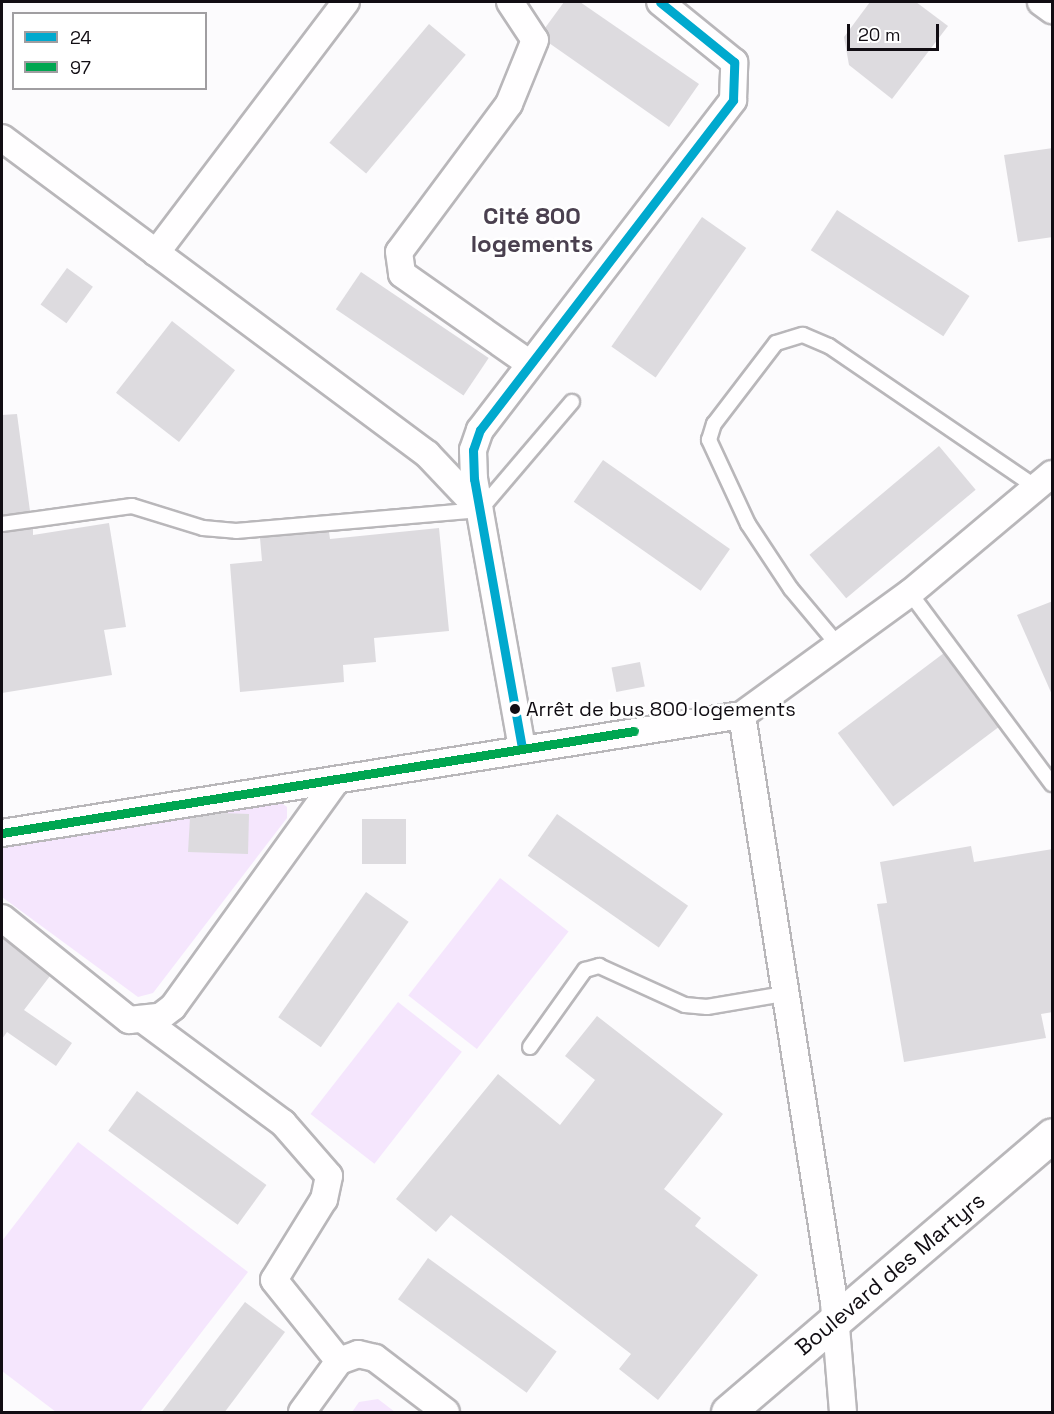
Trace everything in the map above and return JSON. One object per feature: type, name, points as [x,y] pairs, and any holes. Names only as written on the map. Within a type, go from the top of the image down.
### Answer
[{"type":"street","points":[[156,253],[346,2]]},
{"type":"street","points":[[510,2],[535,39],[509,104],[399,252],[402,274],[530,364]]},
{"type":"street","points":[[522,748],[480,510],[473,450],[480,430],[733,100],[734,62],[660,2]]},
{"type":"street","points":[[1041,2],[1053,10]]},
{"type":"street","points":[[2,138],[427,454],[480,510]]},
{"type":"street","points":[[2,833],[336,781],[522,748],[742,715],[909,593],[1044,480]]},
{"type":"street","points":[[742,715],[834,1323],[843,1413]]},
{"type":"street","points":[[2,918],[129,1020],[145,1021],[173,1007],[336,781]]},
{"type":"street","points":[[145,1021],[283,1124],[329,1176],[324,1199],[274,1280],[339,1361]]},
{"type":"street","name":"Boulevard des Martyrs","points":[[728,1413],[1053,1135]]},
{"type":"street","points":[[302,1413],[339,1361],[358,1354],[375,1358],[446,1413]]},
{"type":"lane","points":[[838,645],[791,589],[748,524],[710,440],[714,424],[776,343],[803,335],[829,346],[1044,480]]},
{"type":"lane","points":[[2,524],[132,506],[203,528],[236,531],[480,510],[572,402]]},
{"type":"lane","points":[[909,593],[1053,784]]},
{"type":"lane","points":[[530,1047],[585,970],[598,966],[685,1005],[706,1007],[783,994]]},
{"type":"shaded area","points":[[277,800],[287,807],[287,818],[153,993],[138,997],[2,897],[2,844]]},
{"type":"shaded area","points":[[500,878],[569,932],[477,1049],[408,995]]},
{"type":"shaded area","points":[[398,1002],[462,1052],[374,1164],[311,1114]]},
{"type":"shaded area","points":[[78,1142],[248,1272],[140,1412],[56,1412],[2,1371],[2,1241]]},
{"type":"shaded area","points":[[378,1399],[395,1412],[352,1412],[359,1402]]},
{"type":"building","points":[[564,2],[580,2],[699,84],[669,127],[549,43],[545,28]]},
{"type":"building","points":[[870,2],[916,2],[948,26],[892,99],[849,65],[844,37]]},
{"type":"building","points":[[429,24],[466,55],[366,174],[329,143]]},
{"type":"building","points":[[1053,148],[1053,237],[1018,242],[1004,155]]},
{"type":"building","points":[[837,210],[970,296],[943,336],[811,250]]},
{"type":"building","points":[[702,217],[746,248],[656,377],[611,346]]},
{"type":"building","points":[[67,268],[93,287],[66,323],[41,304]]},
{"type":"building","points":[[361,272],[489,358],[464,395],[336,309]]},
{"type":"building","points":[[172,321],[235,370],[179,442],[116,393]]},
{"type":"building","points":[[17,414],[30,511],[2,515],[2,415]]},
{"type":"building","points":[[939,446],[976,490],[846,598],[810,555]]},
{"type":"building","points":[[603,460],[730,549],[701,591],[574,502]]},
{"type":"building","points":[[109,523],[126,627],[104,630],[112,675],[2,693],[2,533],[33,529],[33,535]]},
{"type":"building","points":[[439,528],[449,631],[374,638],[376,662],[343,665],[344,682],[240,692],[230,564],[262,561],[260,538],[329,532],[330,539]]},
{"type":"building","points":[[1053,601],[1053,697],[1017,615]]},
{"type":"building","points":[[944,653],[999,726],[893,807],[838,733]]},
{"type":"building","points":[[640,662],[645,687],[616,692],[612,668]]},
{"type":"building","points":[[222,813],[249,814],[248,854],[188,852],[190,818]]},
{"type":"building","points":[[557,814],[688,906],[659,948],[528,856]]},
{"type":"building","points":[[362,819],[406,819],[406,864],[362,864]]},
{"type":"building","points":[[971,846],[974,862],[1053,849],[1053,1012],[1041,1014],[1046,1038],[904,1062],[877,904],[887,903],[880,862]]},
{"type":"building","points":[[366,892],[409,922],[321,1047],[278,1017]]},
{"type":"building","points":[[2,937],[50,976],[24,1010],[72,1043],[56,1066],[7,1032],[2,1039]]},
{"type":"building","points":[[597,1016],[723,1114],[664,1189],[701,1218],[695,1226],[758,1275],[658,1400],[619,1369],[631,1354],[451,1215],[436,1232],[396,1199],[498,1074],[560,1125],[595,1080],[565,1056]]},
{"type":"building","points":[[137,1091],[266,1185],[238,1225],[108,1131]]},
{"type":"building","points":[[428,1258],[557,1351],[527,1393],[398,1299]]},
{"type":"building","points":[[245,1302],[285,1332],[224,1413],[161,1413]]},
{"type":"transit line","name":"24","points":[[522,748],[474,479],[473,450],[480,430],[733,100],[734,62],[660,2]]},
{"type":"transit line","name":"97","points":[[2,833],[634,731]]},
{"type":"place","name":"Arrêt de bus 800 logements","points":[[515,709]]},
{"type":"district","name":"Cité 800 logements","points":[[532,230]]}]
